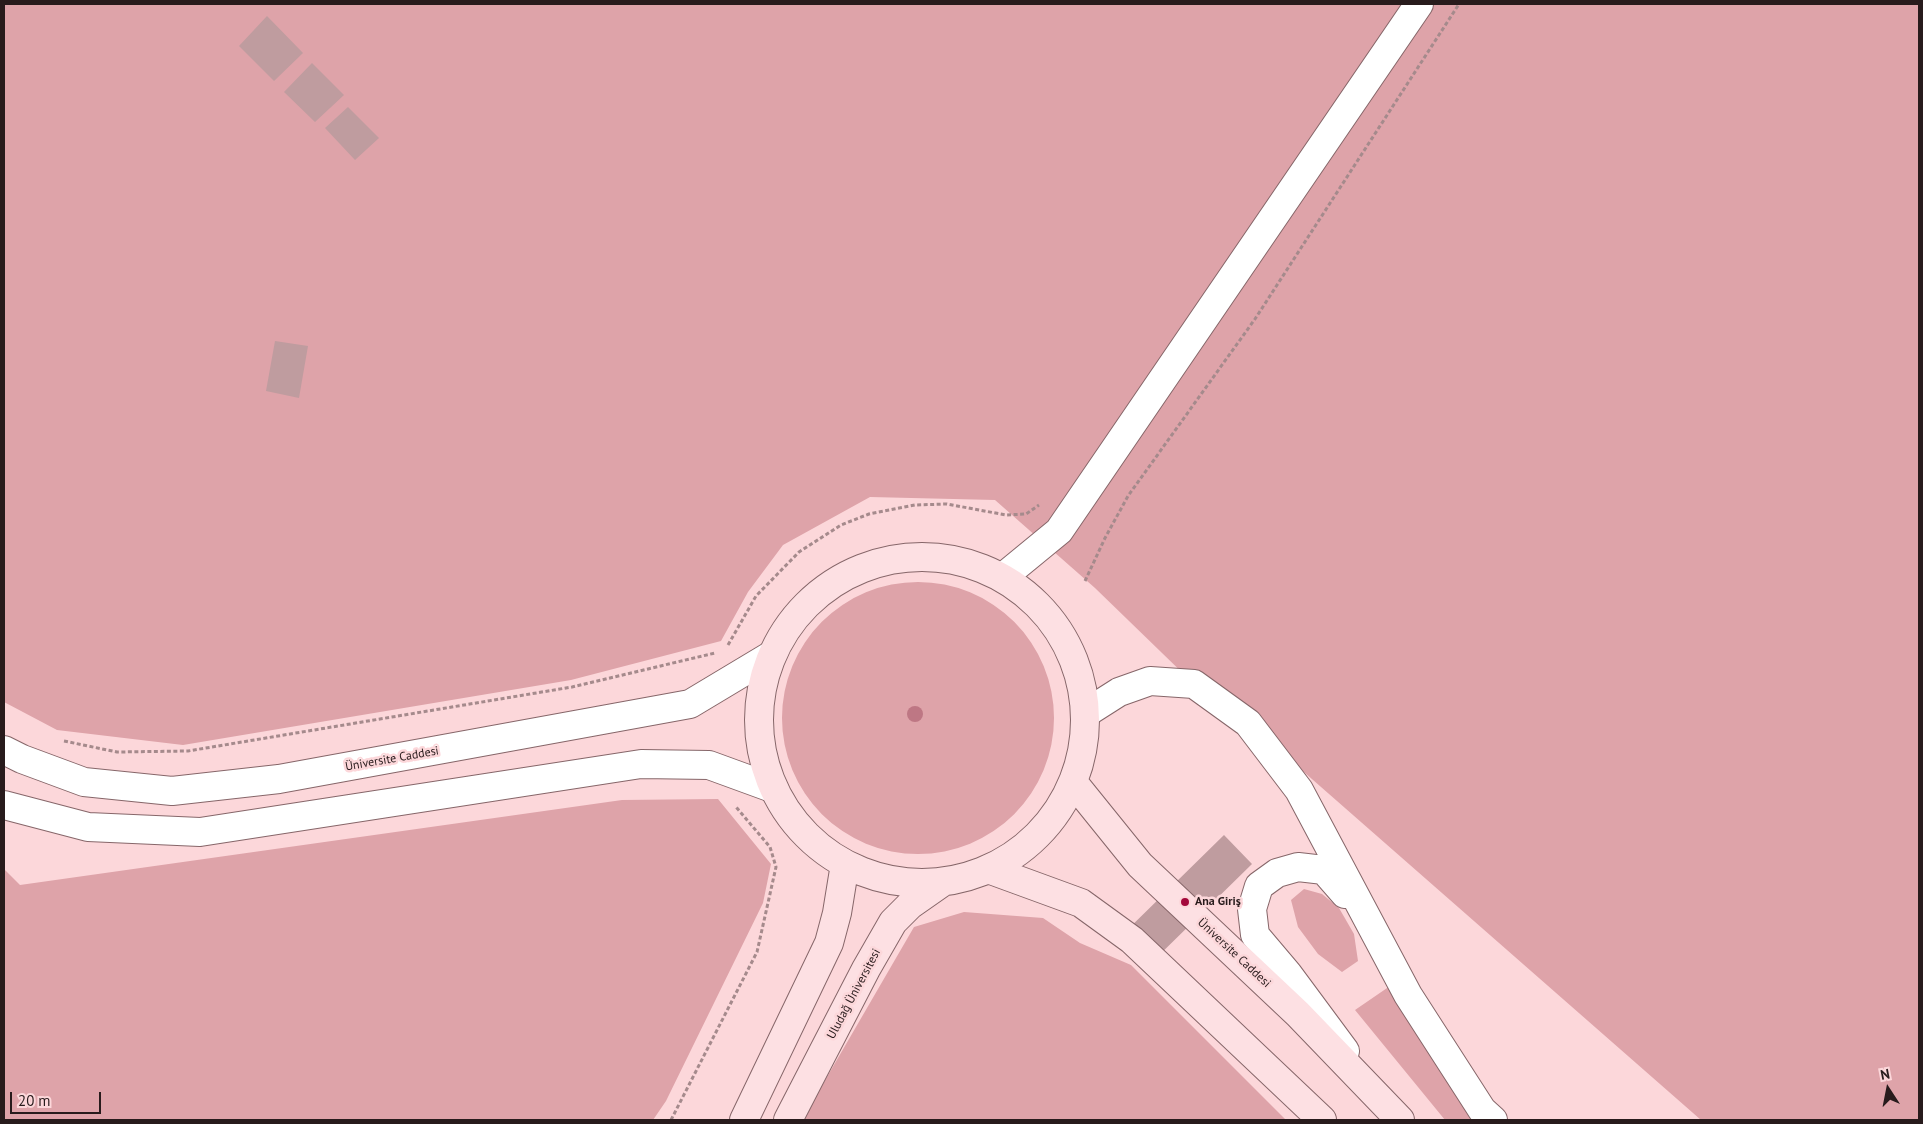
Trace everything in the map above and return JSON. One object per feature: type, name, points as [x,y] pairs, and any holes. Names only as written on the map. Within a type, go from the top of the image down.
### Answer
[{"type":"main road","points":[[896,558],[951,558],[1004,577],[1046,612],[1074,659],[1086,713],[1084,748],[1073,782],[1053,818],[1024,848],[988,869],[940,884],[897,881],[845,864],[803,832],[772,788],[759,745],[759,699],[770,656],[800,609],[844,575],[896,558]]},
{"type":"main road","name":"Üniversite Caddesi","points":[[1073,782],[1140,865],[1298,1014],[1400,1120]]},
{"type":"main road","points":[[744,1120],[829,943],[837,913],[845,864]]},
{"type":"main road","points":[[988,869],[1081,903],[1132,940],[1322,1120]]},
{"type":"main road","name":"Uludağ Üniversitesi","points":[[788,1120],[866,969],[893,922],[910,905],[940,884]]},
{"type":"street","points":[[1004,577],[1060,531],[1419,4]]},
{"type":"street","name":"Üniversite Caddesi","points":[[4,750],[22,759],[84,782],[172,791],[279,780],[690,704],[770,656]]},
{"type":"street","points":[[1086,713],[1118,692],[1150,681],[1194,684],[1248,723],[1299,790],[1408,995],[1482,1110],[1493,1120]]},
{"type":"street","points":[[4,805],[88,827],[200,832],[641,764],[709,765],[772,788]]},
{"type":"street","points":[[1369,922],[1324,870],[1298,867],[1277,873],[1259,886],[1252,909],[1255,935],[1333,1033],[1377,1097]]},
{"type":"path","points":[[1085,581],[1105,538],[1128,496],[1255,319],[1459,4]]},
{"type":"path","points":[[725,650],[756,596],[799,552],[841,525],[869,514],[914,505],[947,504],[1006,515],[1026,514],[1038,506],[1044,498]]},
{"type":"path","points":[[62,741],[117,752],[188,751],[572,687],[716,652]]},
{"type":"path","points":[[671,1120],[757,952],[776,867],[770,847],[731,802]]},
{"type":"shaded area","points":[[4,4],[1919,4],[1919,1120],[1701,1120],[1248,723],[1194,684],[1095,588],[995,500],[870,497],[783,545],[748,592],[721,641],[571,680],[183,745],[57,730],[4,702]]},
{"type":"shaded area","points":[[918,582],[945,585],[970,592],[994,605],[1014,622],[1031,642],[1044,666],[1051,691],[1054,718],[1051,745],[1044,770],[1031,794],[1014,814],[994,831],[970,844],[945,851],[918,854],[891,851],[866,844],[842,831],[822,814],[805,794],[792,770],[785,745],[782,718],[785,691],[792,666],[805,642],[822,622],[842,605],[866,592],[891,585]]},
{"type":"shaded area","points":[[718,799],[771,864],[763,903],[666,1101],[653,1120],[4,1120],[4,869],[20,885],[622,800]]},
{"type":"shaded area","points":[[1304,889],[1322,894],[1339,908],[1354,934],[1358,961],[1342,972],[1318,954],[1298,927],[1291,900]]},
{"type":"shaded area","points":[[964,912],[1043,918],[1080,943],[1131,965],[1286,1120],[802,1120],[914,927]]},
{"type":"shaded area","points":[[1390,986],[1480,1120],[1445,1120],[1355,1010]]},
{"type":"building","points":[[267,16],[303,53],[274,81],[239,46]]},
{"type":"building","points":[[312,63],[344,95],[315,122],[284,92]]},
{"type":"building","points":[[348,107],[379,138],[355,160],[325,128]]},
{"type":"building","points":[[275,341],[308,346],[299,398],[266,391]]},
{"type":"building","name":"Ana Giriş","points":[[1224,835],[1252,864],[1146,968],[1118,939]]},
{"type":"place","name":"Ana Giriş","points":[[1185,902]]}]
